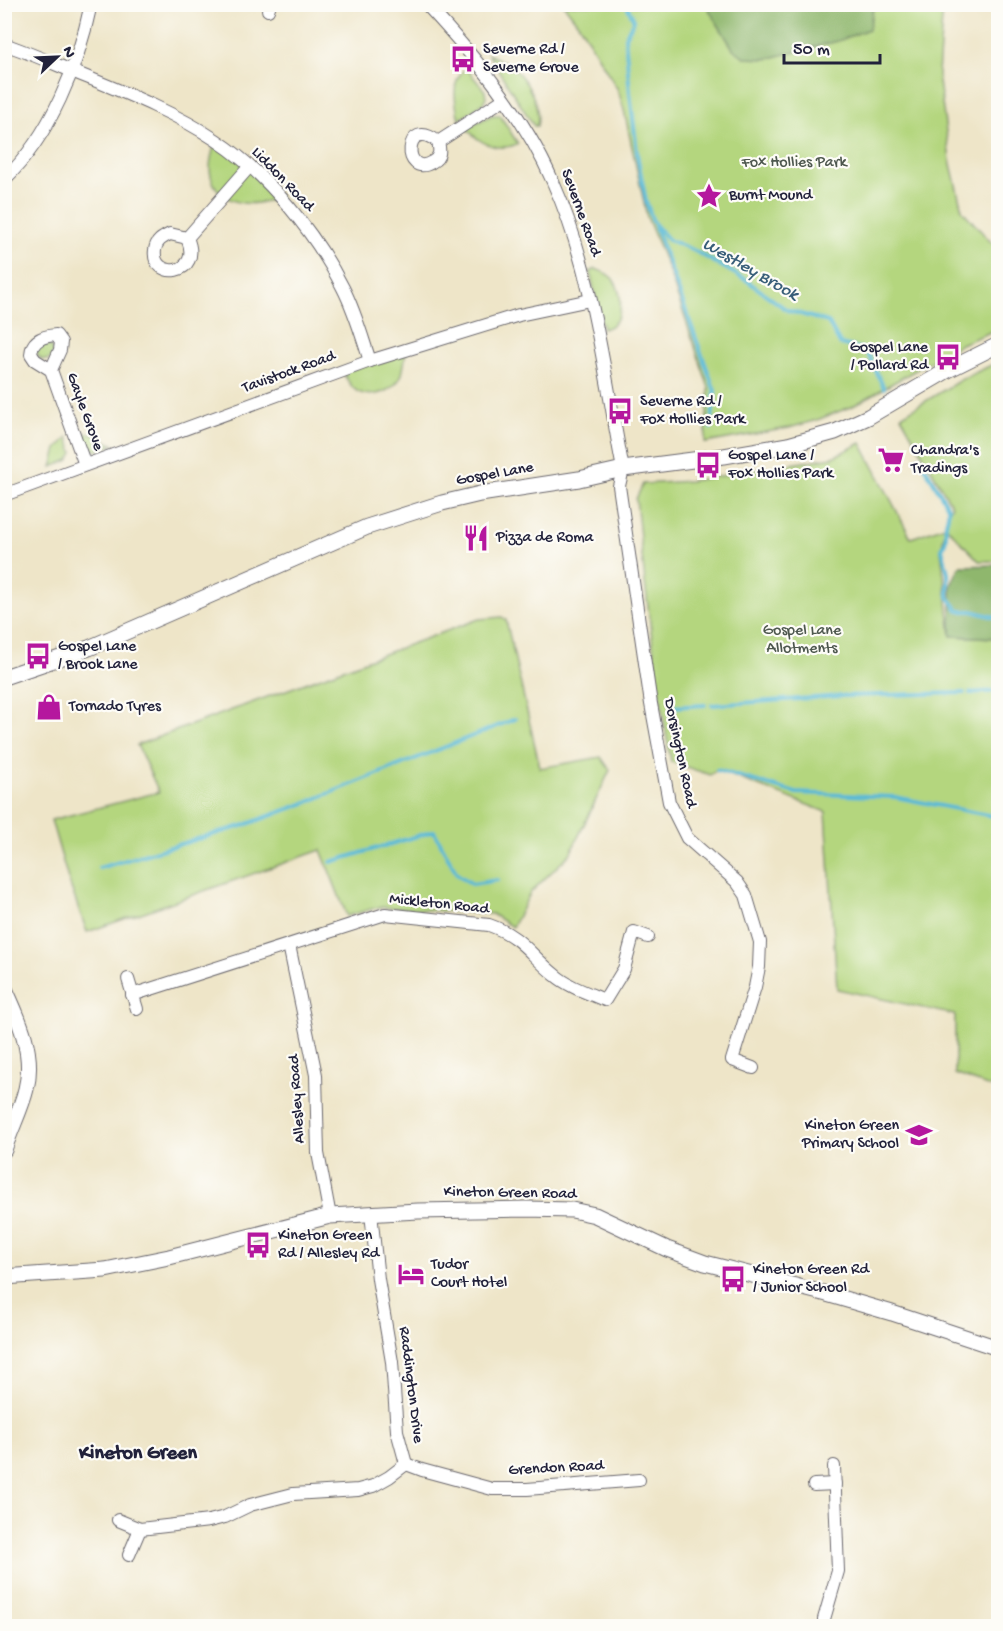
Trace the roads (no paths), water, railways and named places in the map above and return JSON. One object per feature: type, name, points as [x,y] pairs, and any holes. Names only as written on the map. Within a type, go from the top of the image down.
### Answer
[{"type":"street","points":[[4,180],[15,170],[45,126],[71,71],[91,4]]},
{"type":"street","name":"Severne Road","points":[[426,4],[473,57],[504,99],[533,142],[553,181],[569,222],[590,300],[623,469]]},
{"type":"street","name":"Liddon Road","points":[[4,44],[125,92],[178,118],[217,141],[250,166],[281,197],[328,261],[344,290],[370,361]]},
{"type":"street","points":[[438,142],[504,99]]},
{"type":"street","points":[[187,238],[250,166]]},
{"type":"street","name":"Tavistock Road","points":[[4,495],[370,361],[519,315],[590,300]]},
{"type":"street","name":"Gospel Lane","points":[[4,676],[89,648],[367,527],[442,503],[480,494],[579,479],[623,469],[788,445],[835,432],[868,417],[948,370],[999,345]]},
{"type":"street","name":"Gayle Grove","points":[[51,370],[85,465]]},
{"type":"street","name":"Dorsington Road","points":[[623,469],[619,486],[651,704],[669,802],[687,838],[737,882],[746,895],[760,942],[755,987],[732,1060],[753,1068]]},
{"type":"street","name":"Mickleton Road","points":[[132,995],[385,914],[489,925],[516,937],[554,975],[567,984],[605,1000],[624,969],[634,932],[648,937]]},
{"type":"street","name":"Allesley Road","points":[[289,945],[316,1075],[318,1153],[330,1216]]},
{"type":"street","points":[[128,979],[137,1009]]},
{"type":"street","points":[[4,987],[23,1029],[28,1070],[26,1089],[4,1150]]},
{"type":"street","name":"Kineton Green Road","points":[[4,1277],[105,1270],[169,1257],[330,1216],[526,1209],[572,1210],[595,1215],[667,1249],[705,1263],[881,1310],[999,1348]]},
{"type":"street","name":"Raddington Drive","points":[[118,1520],[140,1528],[209,1521],[225,1517],[250,1505],[293,1494],[358,1490],[373,1486],[406,1464],[397,1431],[392,1362],[378,1279],[371,1213]]},
{"type":"street","name":"Grendon Road","points":[[406,1464],[492,1489],[527,1489],[639,1480]]},
{"type":"street","points":[[824,1626],[838,1571],[834,1466]]},
{"type":"street","points":[[814,1485],[835,1484]]},
{"type":"street","points":[[129,1555],[140,1528]]},
{"type":"waterway","name":"Westley Brook","points":[[626,4],[634,20],[625,37],[638,160],[646,201],[653,222],[669,240],[693,250],[746,280],[787,310],[828,322],[840,344],[866,350],[884,388]]},
{"type":"waterway","points":[[655,226],[715,391],[711,428]]},
{"type":"waterway","name":"Westley Brook","points":[[919,457],[948,507],[946,538],[942,549],[948,573],[948,597],[959,611],[972,611],[998,618]]},
{"type":"waterway","points":[[970,693],[998,691]]},
{"type":"waterway","points":[[712,705],[842,696],[964,693]]},
{"type":"waterway","points":[[671,707],[705,705]]},
{"type":"waterway","points":[[99,868],[242,826],[515,719]]},
{"type":"waterway","points":[[717,770],[796,793],[895,797],[998,817]]},
{"type":"waterway","points":[[331,862],[434,831],[457,874],[472,884],[498,880]]},
{"type":"place","name":"Severne Rd / Severne Grove","points":[[463,59]]},
{"type":"place","name":"Burnt Mound","points":[[709,196]]},
{"type":"place","name":"Gospel Lane / Pollard Rd","points":[[948,357]]},
{"type":"place","name":"Severne Rd / Fox Hollies Park","points":[[620,411]]},
{"type":"place","name":"Chandra's Tradings","points":[[891,460]]},
{"type":"place","name":"Gospel Lane / Fox Hollies Park","points":[[708,465]]},
{"type":"place","name":"Pizza de Roma","points":[[476,538]]},
{"type":"place","name":"Gospel Lane / Brook Lane","points":[[38,656]]},
{"type":"place","name":"Tornado Tyres","points":[[49,707]]},
{"type":"place","name":"Kineton Green Primary School","points":[[919,1135]]},
{"type":"place","name":"Kineton Green Rd / Allesley Rd","points":[[258,1245]]},
{"type":"place","name":"Tudor Court Hotel","points":[[411,1274]]},
{"type":"place","name":"Kineton Green Rd / Junior School","points":[[733,1279]]},
{"type":"district","name":"Kineton Green","points":[[138,1454]]},
{"type":"park label","name":"Fox Hollies Park","points":[[794,163]]},
{"type":"park label","name":"Gospel Lane Allotments","points":[[802,640]]}]
